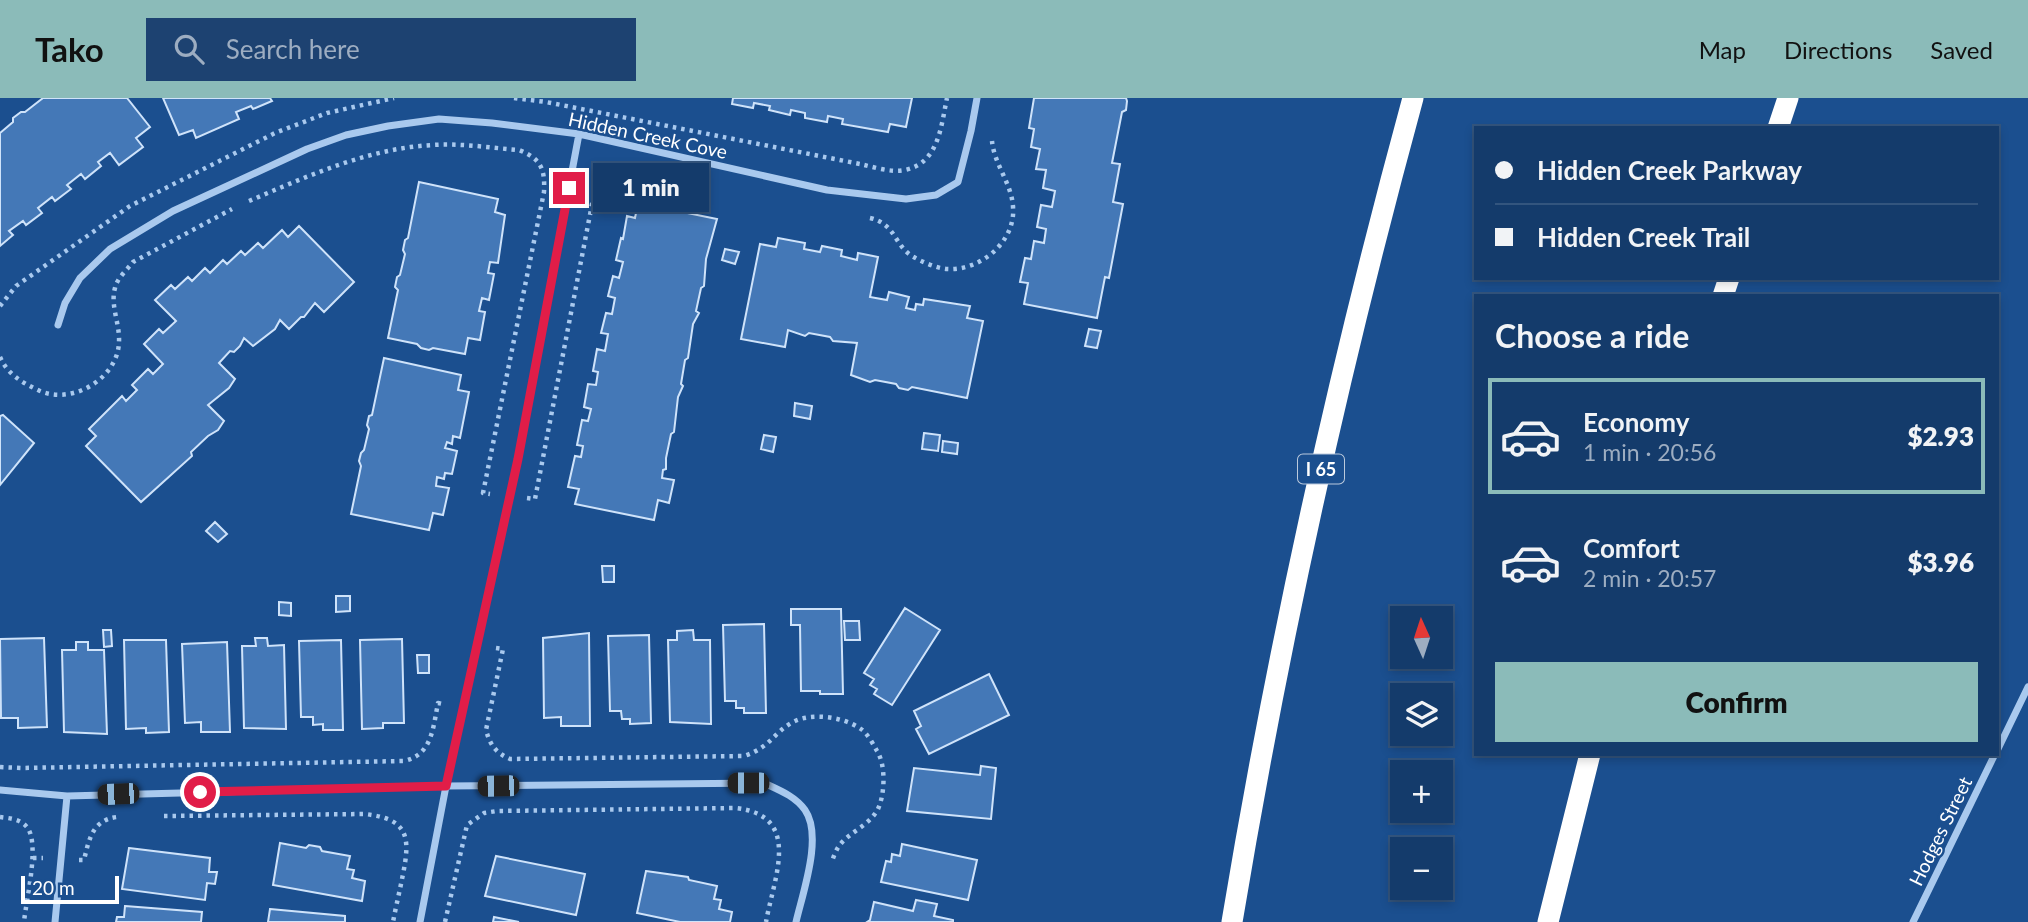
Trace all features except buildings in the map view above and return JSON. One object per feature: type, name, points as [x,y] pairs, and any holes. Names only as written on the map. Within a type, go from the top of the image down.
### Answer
[{"type":"highway","name":"I 65","points":[[1232,922],[1282,645],[1334,411],[1413,98]]},
{"type":"highway","points":[[1779,126],[1788,98]]},
{"type":"highway","points":[[1548,922],[1590,756]]},
{"type":"street","name":"Hidden Creek Cove","points":[[58,325],[65,303],[80,278],[110,249],[173,211],[307,149],[346,135],[439,119],[492,123],[579,134],[827,190],[906,200],[936,195],[958,182],[977,98]]},
{"type":"street","points":[[420,922],[446,786],[518,459],[579,134]]},
{"type":"street","name":"Hodges Street","points":[[1999,747],[2028,687]]},
{"type":"street","name":"Hodges Street","points":[[1913,922],[1995,756]]},
{"type":"street","points":[[0,790],[67,796],[446,786],[764,783],[789,795],[804,808],[813,833],[811,855],[796,922]]},
{"type":"street","points":[[54,922],[67,796]]},
{"type":"path","points":[[514,98],[904,171],[922,162],[937,144],[947,98]]},
{"type":"path","points":[[0,766],[21,768],[404,761],[412,759],[427,746],[438,703],[465,706]]},
{"type":"path","points":[[445,922],[467,825],[484,813],[735,808],[761,813],[777,832],[780,855],[766,922]]},
{"type":"path","points":[[160,817],[365,814],[391,819],[402,828],[408,849],[393,922]]},
{"type":"path","points":[[0,817],[26,826],[34,848],[24,922]]},
{"type":"path","points":[[33,858],[85,860],[90,837],[97,824],[107,818],[120,817]]},
{"type":"route","points":[[200,792],[446,786],[518,459],[569,188]]}]
